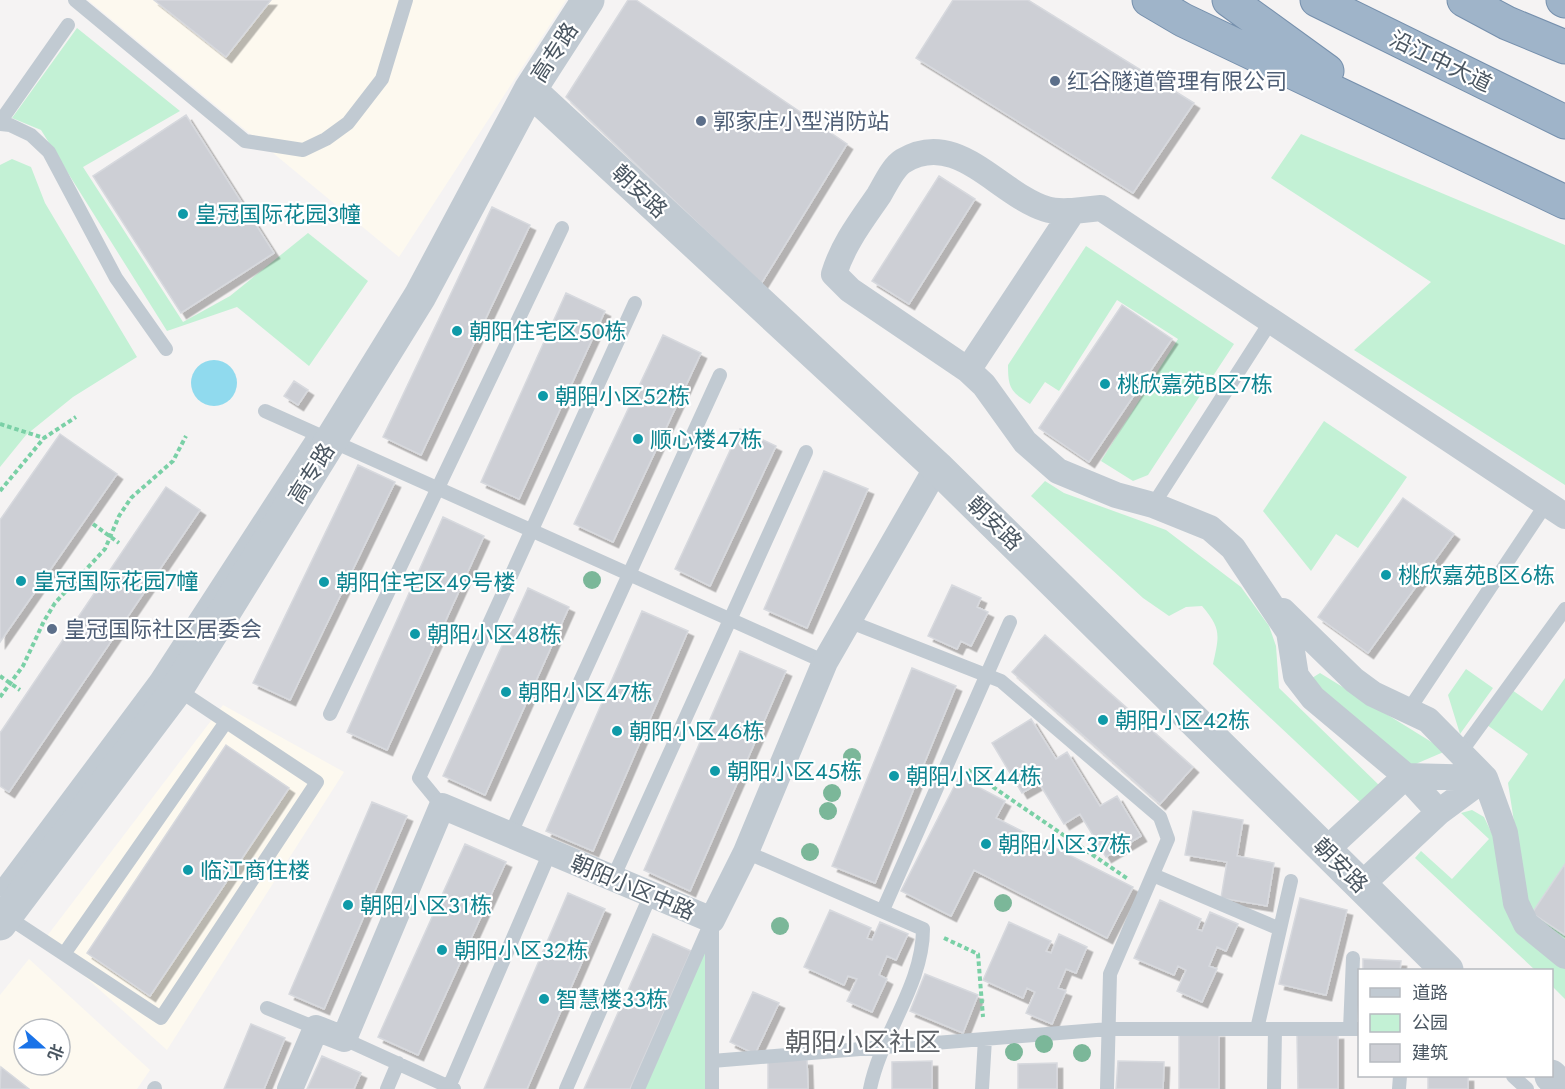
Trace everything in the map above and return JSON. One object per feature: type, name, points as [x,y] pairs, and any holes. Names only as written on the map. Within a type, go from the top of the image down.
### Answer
[{"type":"highway","points":[[1149,0],[1183,20],[1565,202]]},
{"type":"highway","points":[[1229,0],[1400,123]]},
{"type":"highway","name":"沿江中大道","points":[[1317,0],[1565,122]]},
{"type":"highway","points":[[1464,0],[1507,23],[1565,47]]},
{"type":"street","name":"高专路","points":[[2,909],[177,689],[322,438],[420,296],[530,90],[588,0]]},
{"type":"street","name":"朝安路","points":[[530,90],[937,466],[1446,969]]},
{"type":"street","points":[[1439,812],[1406,776],[1313,698],[1296,676],[1288,632],[1233,548],[1210,528],[1153,505],[1116,495],[1058,471],[1025,442],[984,385],[968,370],[850,290],[834,274],[841,251],[901,162],[930,152],[939,151],[965,160],[1023,199],[1047,210],[1073,211],[1101,208],[1556,510]]},
{"type":"street","points":[[968,370],[1073,211]]},
{"type":"street","name":"朝阳小区中路","points":[[442,806],[712,920],[746,852],[825,662],[937,466]]},
{"type":"street","points":[[1261,589],[1354,680],[1373,694],[1428,720],[1485,778],[1505,833],[1516,903],[1526,924],[1565,956]]},
{"type":"street","points":[[1326,850],[1406,776],[1485,778]]},
{"type":"street","points":[[1361,885],[1439,812],[1485,778]]},
{"type":"street","points":[[290,1089],[316,1028],[345,1039],[442,806]]},
{"type":"street","points":[[1552,1077],[1563,1089]]},
{"type":"lane","points":[[75,0],[245,141],[303,150],[326,140],[348,123],[382,79],[406,0]]},
{"type":"lane","points":[[68,25],[0,123],[31,135],[49,152],[116,278],[166,349]]},
{"type":"lane","points":[[330,714],[562,228]]},
{"type":"lane","points":[[442,806],[419,778],[635,303]]},
{"type":"lane","points":[[1153,505],[1271,321]]},
{"type":"lane","points":[[510,835],[720,375]]},
{"type":"lane","points":[[265,411],[825,662]]},
{"type":"lane","points":[[177,689],[317,782],[161,1018],[64,954],[2,909],[322,438]]},
{"type":"lane","points":[[612,878],[806,452]]},
{"type":"lane","points":[[1408,711],[1556,510]]},
{"type":"lane","points":[[1461,752],[1565,609]]},
{"type":"lane","points":[[848,621],[1001,681],[1160,817],[1168,839],[1110,974],[1107,1089]]},
{"type":"lane","points":[[883,910],[1010,622]]},
{"type":"lane","points":[[64,954],[226,722]]},
{"type":"lane","points":[[345,1039],[451,1088],[550,852]]},
{"type":"lane","points":[[746,852],[923,929],[921,957],[883,1047],[870,1089]]},
{"type":"lane","points":[[1153,875],[1280,929]]},
{"type":"lane","points":[[1257,1029],[1291,881]]},
{"type":"lane","points":[[566,1089],[651,894]]},
{"type":"lane","points":[[712,920],[712,1089]]},
{"type":"lane","points":[[638,1089],[712,920]]},
{"type":"lane","points":[[712,1061],[1109,1029],[1355,1029],[1353,958]]},
{"type":"lane","points":[[267,1008],[316,1028]]},
{"type":"lane","points":[[1274,1089],[1275,1029]]},
{"type":"lane","points":[[982,1089],[984,1038]]},
{"type":"lane","points":[[387,1089],[398,1064]]},
{"type":"lane","points":[[1513,1077],[1527,1089]]},
{"type":"path","points":[[0,491],[44,438],[76,417]]},
{"type":"path","points":[[0,424],[44,438]]},
{"type":"path","points":[[0,697],[28,656],[44,621],[56,603],[105,549],[119,516],[131,498],[173,461],[186,436]]},
{"type":"path","points":[[93,524],[119,543]]},
{"type":"path","points":[[0,676],[20,690]]},
{"type":"path","points":[[950,759],[1146,891]]},
{"type":"path","points":[[923,929],[978,954],[984,1038]]},
{"type":"shaded area","points":[[88,0],[566,0],[399,257]]},
{"type":"shaded area","points":[[223,705],[344,772],[167,1050],[44,940]]},
{"type":"shaded area","points":[[29,959],[150,1070],[137,1089],[0,1089],[0,995]]},
{"type":"green space","points":[[77,28],[180,111],[83,167],[183,322],[230,296],[308,233],[368,281],[309,366],[237,307],[167,331],[41,130],[12,118]]},
{"type":"green space","points":[[1301,134],[1565,245],[1565,485],[1354,350],[1431,282],[1271,178]]},
{"type":"green space","points":[[12,159],[31,167],[45,203],[137,357],[73,397],[26,435],[0,467],[0,165]]},
{"type":"green space","points":[[1086,246],[1234,344],[1148,475],[1133,481],[1101,461],[1178,339],[1117,300],[1059,391],[1045,382],[1030,404],[1012,389],[1009,379],[1008,365]]},
{"type":"green space","points":[[1324,421],[1407,477],[1358,548],[1336,534],[1311,571],[1263,511]]},
{"type":"green space","points":[[1045,481],[1064,493],[1166,530],[1241,587],[1269,626],[1276,646],[1279,688],[1380,786],[1360,802],[1213,664],[1217,646],[1216,627],[1202,606],[1186,607],[1169,616],[1143,598],[1031,496]]},
{"type":"green space","points":[[1466,669],[1493,688],[1460,734],[1448,695]]},
{"type":"green space","points":[[1320,673],[1446,751],[1411,766],[1317,685],[1312,678]]},
{"type":"green space","points":[[1565,678],[1565,945],[1529,918],[1508,783],[1528,754],[1487,725],[1512,690],[1542,711]]},
{"type":"green space","points":[[1472,810],[1484,817],[1494,838],[1505,903],[1565,963],[1565,999],[1553,987],[1553,969],[1534,969],[1415,858],[1421,851],[1452,879],[1489,839],[1461,813]]},
{"type":"green space","points":[[706,948],[706,1089],[645,1089]]},
{"type":"water","points":[[219,360],[231,366],[236,374],[236,392],[231,400],[223,405],[209,406],[201,403],[194,396],[191,378],[194,370],[201,363]]},
{"type":"building","points":[[154,0],[271,0],[226,57]]},
{"type":"building","name":"郭家庄小型消防站","points":[[628,0],[636,0],[847,144],[761,284],[566,97]]},
{"type":"building","name":"红谷隧道管理有限公司","points":[[953,0],[1028,0],[1194,103],[1133,193],[916,58]]},
{"type":"building","name":"皇冠国际花园3幢","points":[[186,115],[274,253],[181,313],[93,176]]},
{"type":"building","points":[[939,176],[975,199],[909,304],[872,281]]},
{"type":"building","name":"朝阳住宅区50栋","points":[[492,207],[530,225],[421,455],[383,437]]},
{"type":"building","name":"朝阳小区52栋","points":[[566,293],[605,311],[519,499],[481,482]]},
{"type":"building","name":"桃欣嘉苑B区7栋","points":[[1122,305],[1172,339],[1089,462],[1039,428]]},
{"type":"building","name":"顺心楼47栋","points":[[663,335],[701,353],[613,542],[574,524]]},
{"type":"building","points":[[294,381],[308,390],[298,405],[284,396]]},
{"type":"building","points":[[740,429],[776,446],[710,586],[675,569]]},
{"type":"building","name":"皇冠国际花园7幢","points":[[60,434],[117,474],[0,642],[0,520]]},
{"type":"building","name":"朝阳住宅区49号楼","points":[[358,465],[395,482],[290,700],[253,683]]},
{"type":"building","points":[[824,471],[868,489],[807,628],[764,609]]},
{"type":"building","points":[[166,487],[200,510],[9,792],[0,786],[0,733]]},
{"type":"building","name":"桃欣嘉苑B区6栋","points":[[1403,498],[1454,534],[1368,653],[1318,617]]},
{"type":"building","name":"朝阳小区48栋","points":[[443,517],[484,536],[387,750],[347,732]]},
{"type":"building","points":[[952,585],[981,598],[977,607],[988,612],[971,646],[961,641],[957,649],[928,636]]},
{"type":"building","name":"朝阳小区47栋","points":[[528,588],[569,607],[485,795],[443,776]]},
{"type":"building","name":"朝阳小区46栋","points":[[642,611],[688,631],[593,851],[546,831]]},
{"type":"building","name":"朝阳小区42栋","points":[[1045,635],[1193,767],[1160,804],[1012,672]]},
{"type":"building","name":"朝阳小区45栋","points":[[740,651],[786,671],[690,891],[644,870]]},
{"type":"building","name":"朝阳小区44栋","points":[[912,668],[956,686],[875,883],[832,866]]},
{"type":"building","points":[[1031,719],[1056,759],[1067,752],[1100,806],[1117,796],[1141,836],[1106,857],[1080,814],[1064,824],[1039,783],[1022,793],[992,743]]},
{"type":"building","name":"临江商住楼","points":[[226,745],[289,788],[150,996],[87,953]]},
{"type":"building","name":"朝阳小区37栋","points":[[959,777],[1005,801],[996,818],[1133,887],[1107,938],[974,870],[951,916],[901,891]]},
{"type":"building","name":"朝阳小区31栋","points":[[372,802],[407,816],[324,1009],[289,994]]},
{"type":"building","points":[[1193,811],[1243,820],[1237,856],[1274,863],[1267,906],[1221,898],[1227,862],[1185,855]]},
{"type":"building","name":"朝阳小区32栋","points":[[465,844],[506,862],[418,1055],[378,1037]]},
{"type":"building","points":[[1565,864],[1565,935],[1532,913]]},
{"type":"building","name":"智慧楼33栋","points":[[568,893],[605,909],[527,1089],[484,1089]]},
{"type":"building","points":[[1300,898],[1347,910],[1326,995],[1279,984]]},
{"type":"building","points":[[1160,900],[1201,919],[1197,929],[1202,931],[1210,912],[1238,924],[1226,951],[1217,947],[1209,966],[1217,969],[1202,1002],[1177,991],[1186,970],[1178,966],[1174,975],[1134,958]]},
{"type":"building","points":[[830,910],[871,928],[867,938],[872,940],[880,922],[908,934],[896,960],[887,956],[879,975],[887,979],[872,1012],[847,1001],[857,979],[848,976],[844,985],[804,967]]},
{"type":"building","points":[[1009,922],[1051,941],[1046,951],[1051,953],[1059,934],[1087,947],[1076,973],[1066,969],[1058,988],[1066,991],[1052,1024],[1026,1013],[1035,992],[1027,988],[1023,998],[983,980]]},
{"type":"building","points":[[653,934],[691,951],[630,1089],[584,1089]]},
{"type":"building","points":[[1363,959],[1401,961],[1400,969],[1363,969]]},
{"type":"building","points":[[925,974],[978,995],[963,1033],[910,1011]]},
{"type":"building","points":[[753,992],[779,1003],[755,1054],[730,1042]]},
{"type":"building","points":[[251,1024],[285,1038],[264,1089],[224,1089]]},
{"type":"building","points":[[1219,1032],[1219,1089],[1179,1089],[1179,1033]]},
{"type":"building","points":[[1338,1034],[1338,1089],[1298,1089],[1297,1035]]},
{"type":"building","points":[[322,1056],[361,1073],[354,1089],[307,1089]]},
{"type":"building","points":[[768,1060],[807,1060],[808,1089],[768,1089]]},
{"type":"building","points":[[932,1061],[932,1089],[892,1089],[892,1062]]},
{"type":"building","points":[[1118,1061],[1164,1062],[1163,1089],[1116,1089]]},
{"type":"building","points":[[1057,1063],[1057,1089],[1018,1089],[1018,1064]]},
{"type":"building","points":[[1,1067],[29,1089],[0,1089]]},
{"type":"building","points":[[1428,1077],[1468,1077],[1468,1089],[1428,1089]]},
{"type":"place","name":"红谷隧道管理有限公司","points":[[1055,81]]},
{"type":"place","name":"郭家庄小型消防站","points":[[701,121]]},
{"type":"place","name":"皇冠国际花园3幢","points":[[183,214]]},
{"type":"place","name":"朝阳住宅区50栋","points":[[457,331]]},
{"type":"place","name":"桃欣嘉苑B区7栋","points":[[1105,384]]},
{"type":"place","name":"朝阳小区52栋","points":[[543,396]]},
{"type":"place","name":"顺心楼47栋","points":[[638,439]]},
{"type":"place","name":"桃欣嘉苑B区6栋","points":[[1386,575]]},
{"type":"place","name":"皇冠国际花园7幢","points":[[21,581]]},
{"type":"place","name":"朝阳住宅区49号楼","points":[[324,582]]},
{"type":"place","name":"皇冠国际社区居委会","points":[[52,629]]},
{"type":"place","name":"朝阳小区48栋","points":[[415,634]]},
{"type":"place","name":"朝阳小区47栋","points":[[506,692]]},
{"type":"place","name":"朝阳小区42栋","points":[[1103,720]]},
{"type":"place","name":"朝阳小区46栋","points":[[617,731]]},
{"type":"place","name":"朝阳小区45栋","points":[[715,771]]},
{"type":"place","name":"朝阳小区44栋","points":[[894,776]]},
{"type":"place","name":"朝阳小区37栋","points":[[986,844]]},
{"type":"place","name":"临江商住楼","points":[[188,870]]},
{"type":"place","name":"朝阳小区31栋","points":[[348,905]]},
{"type":"place","name":"朝阳小区32栋","points":[[442,950]]},
{"type":"place","name":"智慧楼33栋","points":[[544,999]]},
{"type":"district","name":"朝阳小区社区","points":[[863,1042]]}]
